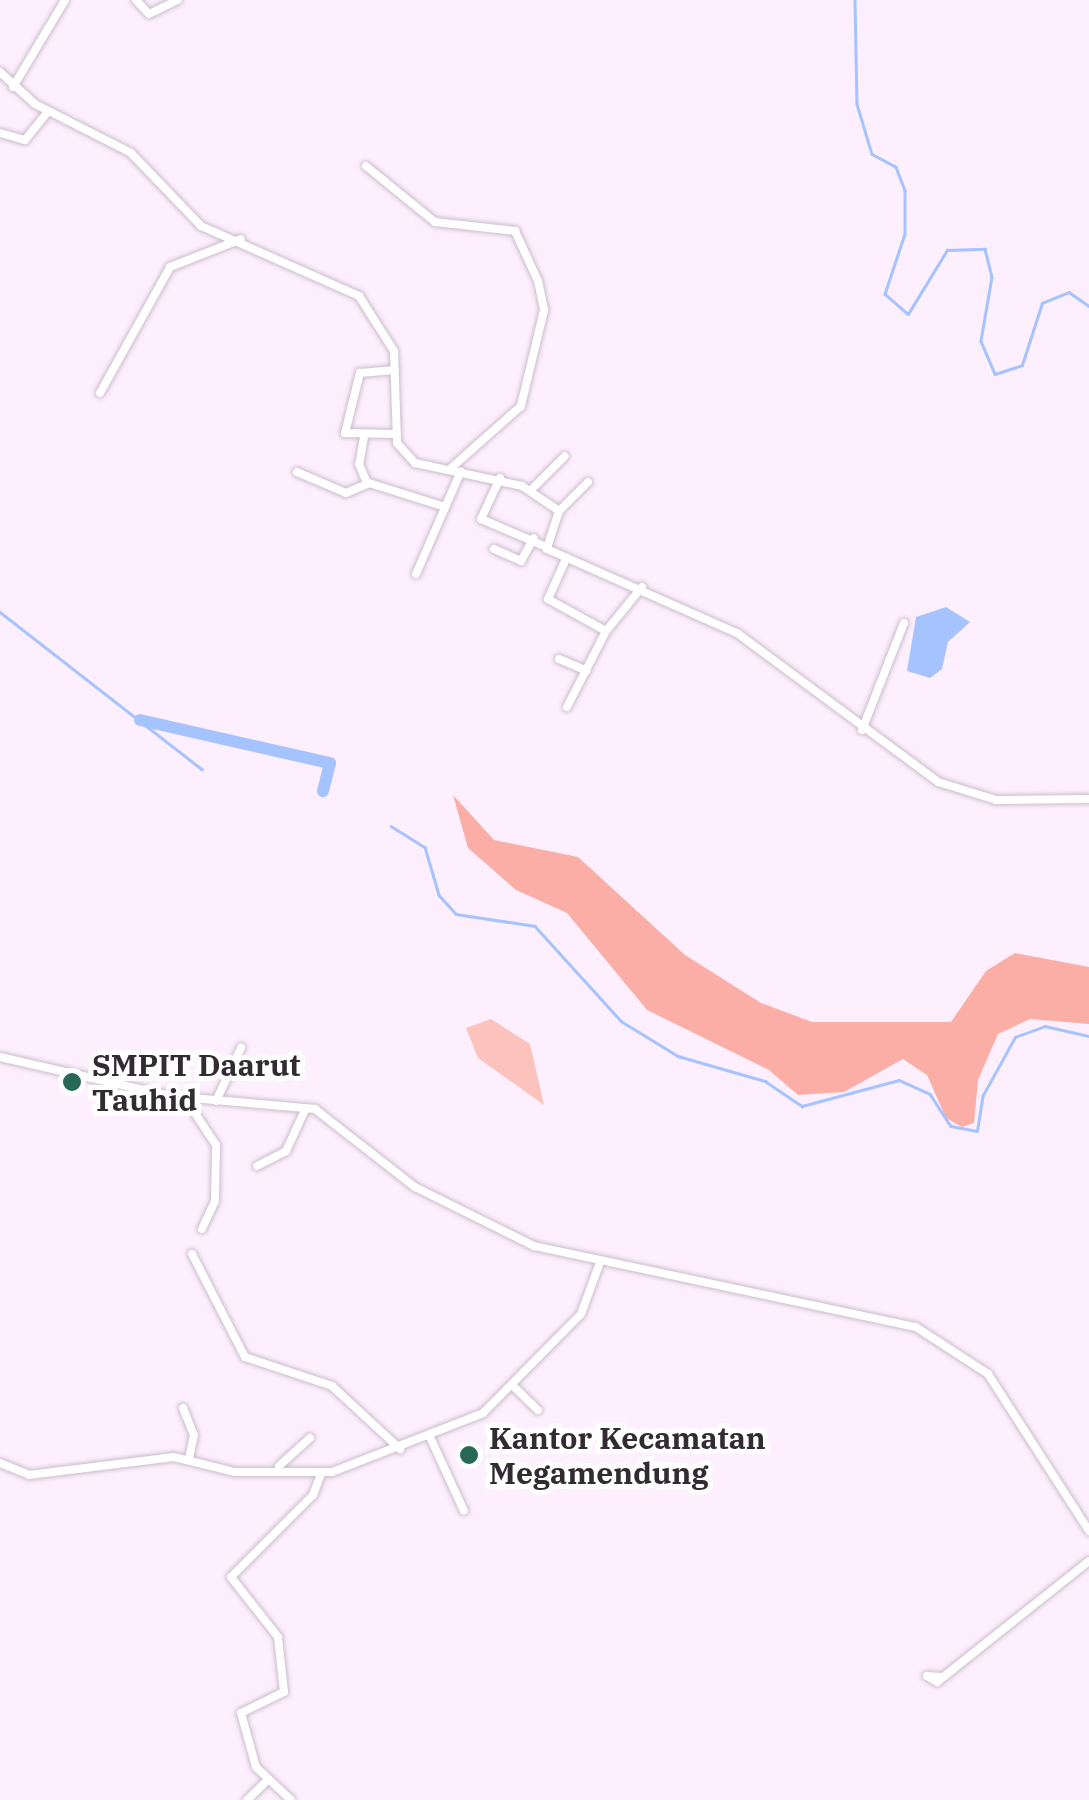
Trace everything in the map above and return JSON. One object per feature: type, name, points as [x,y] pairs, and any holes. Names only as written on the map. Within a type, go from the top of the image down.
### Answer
[{"type":"street","points":[[13,86],[65,0]]},
{"type":"street","points":[[136,0],[149,14],[175,1]]},
{"type":"street","points":[[0,72],[48,112],[122,146],[192,218],[359,296],[391,344],[396,370],[395,434],[415,463],[500,478],[530,491],[559,512]]},
{"type":"street","points":[[0,133],[25,140],[48,112]]},
{"type":"street","points":[[366,166],[435,222],[515,231],[538,281],[544,310],[521,406],[448,470]]},
{"type":"street","points":[[100,393],[170,268],[242,239]]},
{"type":"street","points":[[395,434],[364,437],[345,433],[359,375],[396,370]]},
{"type":"street","points":[[364,437],[358,464],[367,483]]},
{"type":"street","points":[[530,491],[565,456]]},
{"type":"street","points":[[297,472],[346,493],[367,483],[445,507]]},
{"type":"street","points":[[416,574],[462,472]]},
{"type":"street","points":[[500,478],[481,520],[534,538],[566,559],[642,587],[752,642],[862,730],[976,797],[1089,799]]},
{"type":"street","points":[[544,546],[559,512],[588,482]]},
{"type":"street","points":[[494,550],[522,561],[534,538]]},
{"type":"street","points":[[566,559],[548,600],[606,631]]},
{"type":"street","points":[[566,708],[606,631],[642,587]]},
{"type":"street","points":[[862,730],[904,623]]},
{"type":"street","points":[[558,660],[587,672]]},
{"type":"street","points":[[216,1101],[241,1048]]},
{"type":"street","points":[[0,1057],[186,1098],[306,1108],[336,1120],[415,1188],[534,1246],[598,1265],[876,1313],[951,1345],[999,1388],[1089,1531]]},
{"type":"street","points":[[186,1098],[216,1144],[215,1201],[202,1229]]},
{"type":"street","points":[[258,1166],[286,1150],[306,1108]]},
{"type":"street","points":[[192,1254],[245,1356],[325,1382],[400,1449]]},
{"type":"street","points":[[0,1463],[29,1475],[189,1458],[235,1472],[322,1472],[400,1449],[475,1418],[512,1385],[587,1307],[598,1265]]},
{"type":"street","points":[[512,1385],[538,1410]]},
{"type":"street","points":[[183,1408],[194,1435],[189,1458]]},
{"type":"street","points":[[430,1436],[464,1510]]},
{"type":"street","points":[[276,1469],[310,1438]]},
{"type":"street","points":[[291,1800],[267,1781],[241,1713],[284,1692],[278,1637],[232,1576],[313,1495],[322,1472]]},
{"type":"street","points":[[940,1676],[1089,1562]]},
{"type":"street","points":[[247,1800],[267,1781]]},
{"type":"shaded area","points":[[453,795],[494,840],[578,857],[685,955],[761,1003],[812,1022],[951,1022],[986,971],[1015,953],[1089,967],[1089,1024],[1030,1019],[998,1034],[978,1080],[974,1123],[962,1127],[946,1118],[927,1075],[903,1059],[844,1092],[798,1095],[769,1070],[647,1010],[567,913],[516,890],[468,848]]},
{"type":"shaded area","points":[[491,1019],[530,1044],[544,1105],[478,1058],[466,1028]]},
{"type":"water","points":[[946,607],[970,622],[948,642],[942,669],[930,678],[907,671],[916,617]]},
{"type":"waterway","points":[[855,0],[857,104],[872,154],[896,167],[905,191],[905,234],[885,294],[908,314],[947,250],[985,249],[992,277],[981,341],[995,374],[1022,365],[1042,303],[1069,292],[1089,306]]},
{"type":"waterway","points":[[0,612],[202,769]]},
{"type":"waterway","points":[[140,720],[330,763],[323,791]]},
{"type":"waterway","points":[[391,826],[425,847],[439,895],[456,914],[535,926],[621,1021],[678,1056],[765,1081],[802,1106],[899,1080],[930,1094],[951,1126],[977,1131],[983,1095],[1015,1037],[1045,1026],[1089,1036]]},
{"type":"place","name":"SMPIT Daarut Tauhid","points":[[72,1082]]},
{"type":"place","name":"Kantor Kecamatan Megamendung","points":[[469,1455]]}]
